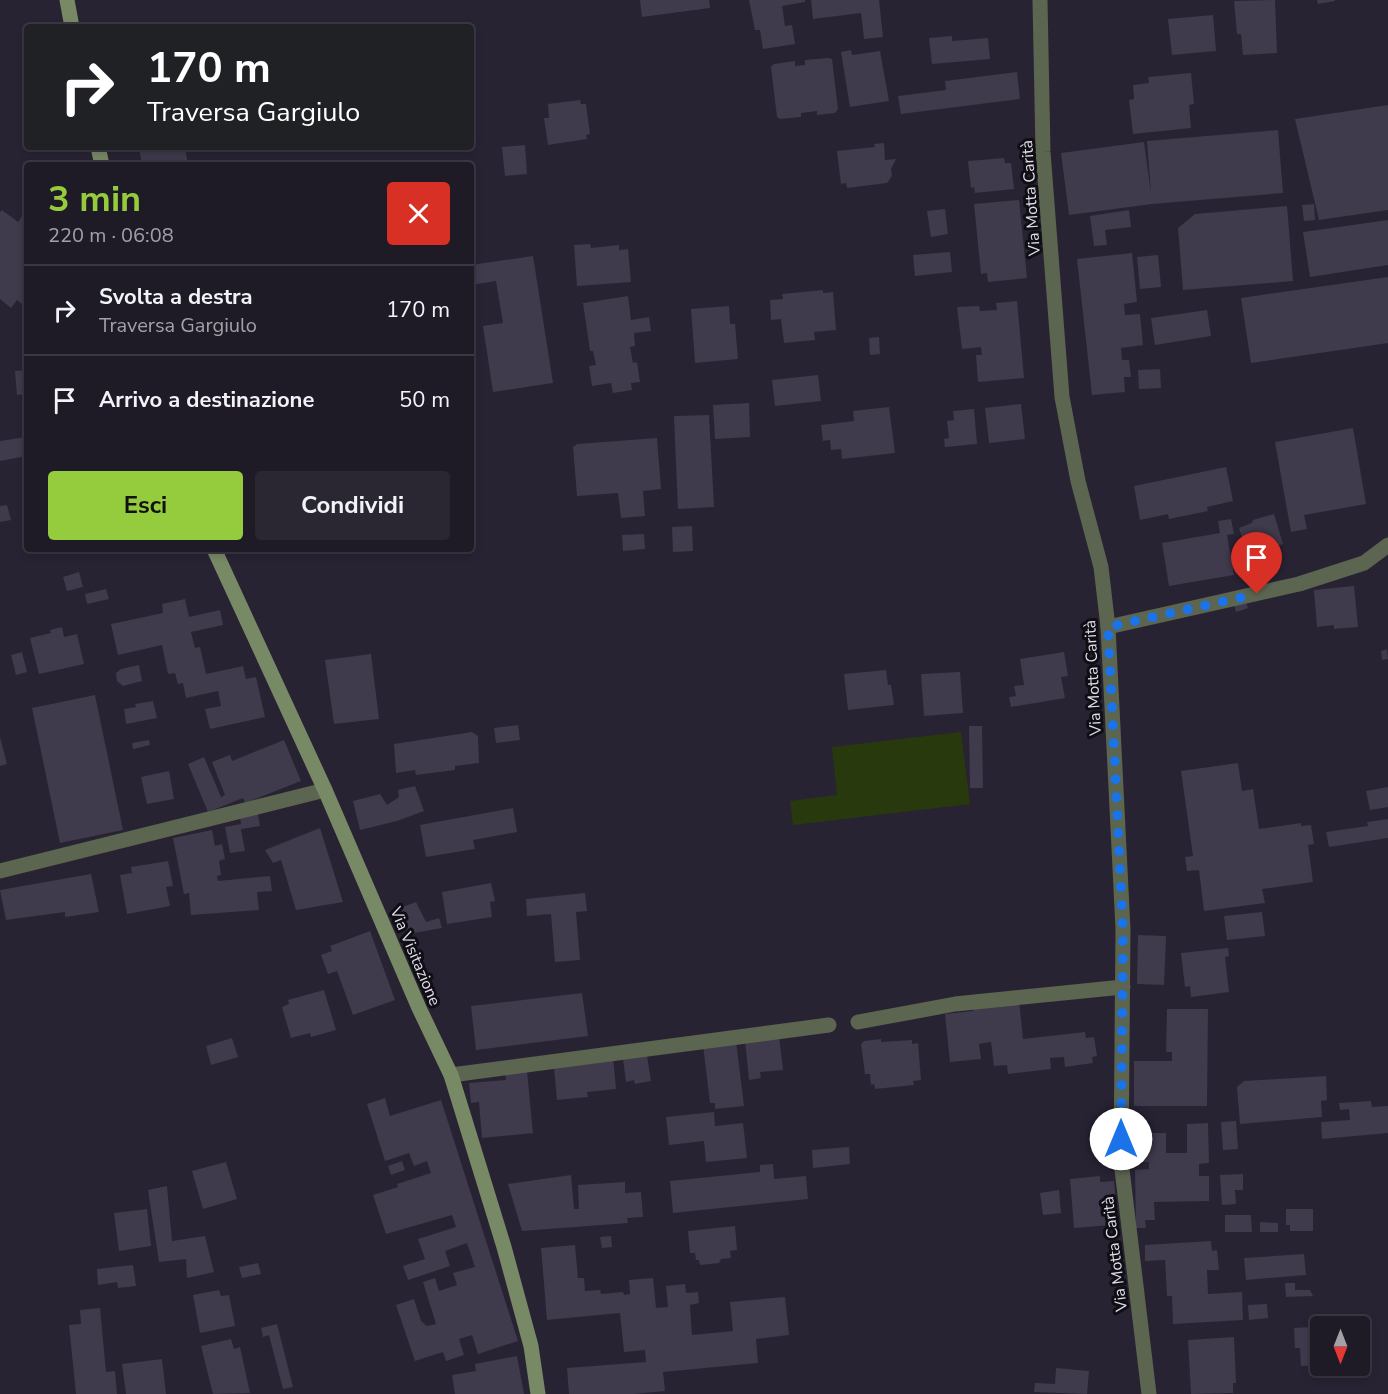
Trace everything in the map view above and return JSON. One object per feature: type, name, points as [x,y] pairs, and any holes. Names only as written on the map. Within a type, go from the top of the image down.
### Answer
[{"type":"street","points":[[67,0],[71,24]]},
{"type":"street","name":"Via Motta Carità","points":[[1040,0],[1043,152],[1061,387],[1078,481],[1101,567],[1108,627],[1123,930],[1121,1161],[1149,1394]]},
{"type":"street","points":[[1108,627],[1299,584],[1364,563],[1388,545]]},
{"type":"street","name":"Via Visitazione","points":[[215,552],[325,790],[419,1008],[451,1075],[507,1258],[531,1346],[538,1394]]},
{"type":"street","points":[[0,871],[325,790]]},
{"type":"street","points":[[858,1022],[955,1004],[1123,987]]},
{"type":"street","points":[[451,1075],[829,1025]]},
{"type":"green space","points":[[961,732],[970,804],[793,825],[790,801],[837,795],[832,747]]},
{"type":"building","points":[[640,0],[709,0],[710,8],[642,17]]},
{"type":"building","points":[[749,0],[805,0],[805,2],[782,6],[785,26],[792,25],[795,44],[763,49],[760,30],[755,30]]},
{"type":"building","points":[[811,0],[879,0],[883,37],[864,39],[861,13],[813,19]]},
{"type":"building","points":[[1275,0],[1277,53],[1243,55],[1241,34],[1237,34],[1234,1]]},
{"type":"building","points":[[1317,0],[1335,0],[1335,1],[1318,4]]},
{"type":"building","points":[[1213,15],[1216,51],[1172,55],[1168,19]]},
{"type":"building","points":[[952,36],[952,41],[988,38],[990,59],[932,64],[929,38]]},
{"type":"building","points":[[851,50],[852,55],[880,51],[889,101],[850,107],[841,52]]},
{"type":"building","points":[[832,59],[838,109],[835,113],[817,115],[817,111],[801,113],[801,117],[780,119],[777,117],[771,67],[774,64],[795,61],[795,66],[805,65],[805,60]]},
{"type":"building","points":[[1017,72],[1020,99],[901,114],[898,96],[946,90],[945,81]]},
{"type":"building","points":[[1191,73],[1194,104],[1189,105],[1191,128],[1133,134],[1129,100],[1134,99],[1133,85],[1149,83],[1148,77]]},
{"type":"building","points":[[580,100],[581,104],[586,104],[590,134],[586,135],[587,139],[548,145],[544,118],[549,118],[548,104]]},
{"type":"building","points":[[1388,105],[1388,210],[1319,220],[1295,119]]},
{"type":"building","points":[[1278,130],[1283,193],[1152,204],[1069,215],[1061,153],[1144,142],[1151,194],[1147,141]]},
{"type":"building","points":[[884,143],[885,160],[896,159],[891,169],[892,176],[887,183],[847,188],[846,183],[841,184],[837,151],[875,147],[874,144]]},
{"type":"building","points":[[525,145],[527,174],[505,176],[502,147]]},
{"type":"building","points":[[140,150],[186,150],[188,162],[142,162]]},
{"type":"building","points":[[1004,158],[1005,163],[1011,163],[1014,189],[975,193],[974,187],[971,188],[968,161]]},
{"type":"building","points":[[1019,200],[1027,278],[988,282],[987,273],[981,274],[974,204]]},
{"type":"building","points":[[1314,204],[1315,220],[1304,221],[1302,205]]},
{"type":"building","points":[[1287,206],[1293,281],[1183,290],[1178,228],[1195,214]]},
{"type":"building","points":[[945,209],[948,234],[931,237],[927,211]]},
{"type":"building","points":[[2,210],[18,222],[24,214],[24,306],[17,300],[11,308],[0,299],[0,212]]},
{"type":"building","points":[[1129,210],[1131,227],[1105,230],[1107,245],[1094,246],[1090,216]]},
{"type":"building","points":[[1388,220],[1388,265],[1310,277],[1303,232]]},
{"type":"building","points":[[590,244],[591,248],[619,245],[619,250],[628,249],[631,282],[577,286],[574,245]]},
{"type":"building","points":[[950,252],[952,272],[915,276],[913,255]]},
{"type":"building","points":[[1132,253],[1137,302],[1124,304],[1125,315],[1140,314],[1143,345],[1121,348],[1122,360],[1129,360],[1131,377],[1124,377],[1125,392],[1092,395],[1077,259]]},
{"type":"building","points":[[1158,255],[1161,287],[1140,289],[1137,257]]},
{"type":"building","points":[[533,256],[553,383],[493,392],[483,326],[503,323],[496,281],[474,285],[474,265]]},
{"type":"building","points":[[1388,277],[1388,343],[1251,363],[1241,298]]},
{"type":"building","points":[[823,290],[823,293],[833,292],[836,330],[814,332],[815,340],[784,343],[781,319],[771,320],[770,300],[783,299],[782,294]]},
{"type":"building","points":[[628,296],[631,320],[649,317],[651,331],[634,333],[635,346],[630,347],[633,363],[637,362],[640,382],[631,383],[632,390],[613,393],[611,383],[592,386],[589,366],[596,365],[593,351],[590,351],[583,303]]},
{"type":"building","points":[[1017,301],[1024,378],[978,382],[976,355],[982,355],[981,347],[962,349],[957,307],[979,306],[980,311],[997,310],[996,303]]},
{"type":"building","points":[[729,306],[730,324],[735,324],[738,359],[695,363],[691,309]]},
{"type":"building","points":[[1207,310],[1211,336],[1155,345],[1151,318]]},
{"type":"building","points":[[879,337],[880,354],[870,355],[869,338]]},
{"type":"building","points":[[1160,369],[1161,388],[1139,389],[1138,370]]},
{"type":"building","points":[[24,370],[24,394],[17,395],[15,371]]},
{"type":"building","points":[[818,375],[821,401],[775,406],[772,380]]},
{"type":"building","points":[[749,403],[750,437],[715,439],[713,405]]},
{"type":"building","points":[[1021,404],[1025,439],[989,443],[985,408]]},
{"type":"building","points":[[889,407],[895,453],[842,459],[841,449],[831,450],[830,440],[823,441],[821,425],[854,421],[853,411]]},
{"type":"building","points":[[974,409],[977,444],[945,447],[944,439],[949,438],[947,421],[954,420],[953,411]]},
{"type":"building","points":[[709,415],[714,507],[678,509],[674,416]]},
{"type":"building","points":[[1353,428],[1366,504],[1304,515],[1307,529],[1291,532],[1275,442]]},
{"type":"building","points":[[24,437],[24,457],[0,461],[0,441]]},
{"type":"building","points":[[657,438],[661,489],[643,491],[645,516],[621,518],[618,493],[577,496],[573,447],[577,444]]},
{"type":"building","points":[[1226,467],[1233,501],[1207,507],[1208,511],[1169,519],[1168,514],[1140,520],[1134,486]]},
{"type":"building","points":[[7,505],[11,520],[0,522],[0,506]]},
{"type":"building","points":[[1274,514],[1283,544],[1258,553],[1259,555],[1249,559],[1239,528],[1252,523],[1253,520]]},
{"type":"building","points":[[1231,519],[1234,534],[1227,535],[1234,575],[1169,586],[1162,543],[1220,533],[1218,521]]},
{"type":"building","points":[[692,526],[693,551],[673,552],[672,527]]},
{"type":"building","points":[[644,534],[645,549],[623,551],[622,535]]},
{"type":"building","points":[[79,572],[83,587],[67,591],[63,577]]},
{"type":"building","points":[[1354,586],[1358,627],[1334,629],[1334,625],[1317,627],[1314,590]]},
{"type":"building","points":[[106,589],[109,599],[87,604],[85,594]]},
{"type":"building","points":[[1245,598],[1248,608],[1236,612],[1233,601]]},
{"type":"building","points":[[185,599],[189,617],[220,610],[223,625],[191,632],[195,648],[200,647],[206,674],[243,666],[246,679],[256,677],[265,717],[210,729],[205,709],[221,706],[218,691],[186,698],[183,683],[178,684],[175,673],[168,674],[162,645],[118,655],[111,624],[163,613],[162,604]]},
{"type":"building","points":[[62,627],[64,637],[77,634],[84,664],[39,674],[30,638],[51,633],[50,630]]},
{"type":"building","points":[[1387,649],[1388,659],[1382,660],[1381,651]]},
{"type":"building","points":[[22,652],[27,672],[16,675],[11,655]]},
{"type":"building","points":[[1064,652],[1068,676],[1061,677],[1065,698],[1011,707],[1009,697],[1016,696],[1014,686],[1024,685],[1020,659]]},
{"type":"building","points":[[371,654],[379,719],[334,724],[325,660]]},
{"type":"building","points":[[139,665],[142,681],[123,686],[117,681],[116,673],[121,669]]},
{"type":"building","points":[[886,670],[894,705],[848,710],[844,674]]},
{"type":"building","points":[[960,672],[963,713],[924,716],[921,674]]},
{"type":"building","points":[[95,695],[123,830],[60,843],[32,708]]},
{"type":"building","points":[[153,701],[157,718],[126,724],[124,709],[136,707],[135,704]]},
{"type":"building","points":[[518,725],[520,740],[496,743],[494,728]]},
{"type":"building","points":[[969,726],[982,726],[983,788],[970,788]]},
{"type":"building","points":[[472,732],[478,736],[479,763],[455,766],[455,770],[416,775],[415,770],[396,773],[394,744]]},
{"type":"building","points":[[0,737],[7,764],[0,766]]},
{"type":"building","points":[[149,740],[150,745],[133,749],[132,743]]},
{"type":"building","points":[[284,740],[301,781],[245,803],[243,798],[208,812],[188,764],[204,757],[221,797],[225,795],[212,762],[230,755],[232,761]]},
{"type":"building","points":[[1238,763],[1242,791],[1253,789],[1259,829],[1301,823],[1301,826],[1311,825],[1314,844],[1308,845],[1313,882],[1262,889],[1265,903],[1204,911],[1199,870],[1187,871],[1185,857],[1193,856],[1181,771]]},
{"type":"building","points":[[169,771],[174,799],[147,804],[141,777]]},
{"type":"building","points":[[415,786],[424,811],[397,821],[360,830],[353,801],[380,794],[387,805],[399,797],[398,790]]},
{"type":"building","points":[[1388,787],[1388,807],[1370,810],[1366,791]]},
{"type":"building","points":[[513,808],[517,832],[473,840],[475,849],[426,857],[420,825]]},
{"type":"building","points":[[258,814],[260,826],[241,829],[245,851],[230,853],[225,827],[241,824],[240,817]]},
{"type":"building","points":[[1388,819],[1388,838],[1329,847],[1326,832],[1368,826],[1367,822]]},
{"type":"building","points":[[320,828],[343,902],[296,910],[281,860],[273,863],[265,850]]},
{"type":"building","points":[[212,830],[215,846],[222,844],[225,859],[219,861],[221,875],[217,876],[218,881],[270,876],[272,891],[257,892],[259,910],[191,915],[189,893],[184,894],[173,838]]},
{"type":"building","points":[[168,861],[173,886],[166,887],[170,906],[127,914],[120,875],[132,873],[131,867]]},
{"type":"building","points":[[91,874],[99,912],[65,917],[65,912],[6,920],[0,890]]},
{"type":"building","points":[[491,883],[495,901],[490,902],[492,917],[447,924],[442,892]]},
{"type":"building","points":[[585,893],[587,911],[576,912],[580,960],[555,962],[551,914],[527,916],[526,899]]},
{"type":"building","points":[[416,902],[426,922],[439,918],[442,928],[408,934],[397,909]]},
{"type":"building","points":[[1262,912],[1265,936],[1227,940],[1224,916]]},
{"type":"building","points":[[370,931],[395,1000],[353,1015],[337,971],[328,974],[321,955],[332,951],[330,946]]},
{"type":"building","points":[[1138,935],[1166,936],[1164,985],[1137,984]]},
{"type":"building","points":[[1228,948],[1229,956],[1225,957],[1229,992],[1191,997],[1190,986],[1185,987],[1181,953]]},
{"type":"building","points":[[324,990],[336,1030],[311,1037],[310,1033],[291,1038],[282,1007],[289,1004],[288,1000]]},
{"type":"building","points":[[582,993],[588,1036],[476,1050],[471,1006]]},
{"type":"building","points":[[1019,1000],[1023,1039],[1085,1032],[1086,1038],[1094,1037],[1097,1056],[1092,1057],[1093,1063],[1065,1067],[1064,1057],[1050,1058],[1051,1069],[1008,1074],[1007,1065],[994,1066],[991,1042],[979,1044],[981,1059],[950,1062],[945,1014],[973,1011],[972,1005]]},
{"type":"building","points":[[1167,1009],[1208,1009],[1207,1106],[1134,1106],[1134,1061],[1172,1061],[1172,1052],[1166,1052]]},
{"type":"building","points":[[779,1036],[783,1070],[760,1072],[761,1078],[749,1080],[745,1040]]},
{"type":"building","points":[[232,1038],[238,1057],[211,1065],[206,1046]]},
{"type":"building","points":[[881,1039],[881,1042],[912,1040],[912,1044],[918,1043],[921,1080],[913,1081],[914,1085],[875,1089],[874,1084],[871,1085],[870,1074],[865,1074],[861,1044],[864,1041]]},
{"type":"building","points":[[736,1041],[744,1106],[715,1109],[715,1103],[710,1103],[703,1045]]},
{"type":"building","points":[[647,1055],[651,1081],[635,1084],[634,1080],[626,1082],[623,1059]]},
{"type":"building","points":[[613,1057],[616,1089],[587,1092],[588,1097],[557,1100],[554,1068]]},
{"type":"building","points":[[527,1071],[533,1133],[482,1138],[479,1102],[471,1103],[469,1083],[506,1080],[505,1073]]},
{"type":"building","points":[[1326,1076],[1327,1100],[1321,1101],[1322,1117],[1240,1124],[1237,1087],[1244,1081]]},
{"type":"building","points":[[385,1098],[390,1116],[441,1100],[518,1341],[478,1354],[472,1335],[459,1339],[464,1355],[446,1361],[443,1352],[415,1361],[396,1305],[414,1299],[421,1321],[427,1326],[436,1324],[423,1282],[435,1278],[439,1291],[457,1285],[453,1273],[475,1267],[467,1243],[445,1251],[450,1266],[408,1280],[403,1266],[425,1259],[418,1239],[456,1227],[452,1215],[386,1234],[373,1195],[431,1173],[427,1161],[414,1166],[409,1153],[385,1161],[367,1104]]},
{"type":"building","points":[[1371,1101],[1372,1107],[1388,1106],[1388,1133],[1322,1139],[1321,1122],[1350,1120],[1349,1109],[1340,1110],[1339,1103]]},
{"type":"building","points":[[714,1112],[715,1126],[743,1123],[747,1158],[706,1162],[704,1141],[669,1145],[666,1117]]},
{"type":"building","points":[[1236,1121],[1238,1149],[1223,1150],[1221,1122]]},
{"type":"building","points":[[1208,1123],[1209,1163],[1199,1164],[1199,1176],[1209,1176],[1209,1201],[1154,1202],[1155,1220],[1145,1220],[1146,1228],[1136,1228],[1135,1170],[1149,1169],[1149,1162],[1134,1160],[1133,1138],[1138,1133],[1166,1133],[1166,1153],[1187,1153],[1187,1124]]},
{"type":"building","points":[[849,1147],[850,1164],[813,1168],[812,1150]]},
{"type":"building","points":[[402,1161],[405,1170],[391,1175],[388,1166]]},
{"type":"building","points":[[226,1162],[237,1199],[203,1209],[192,1171]]},
{"type":"building","points":[[773,1164],[774,1179],[806,1176],[808,1199],[673,1213],[670,1181],[760,1172],[760,1165]]},
{"type":"building","points":[[1243,1174],[1243,1190],[1235,1190],[1236,1204],[1222,1205],[1220,1175]]},
{"type":"building","points":[[571,1175],[574,1209],[579,1209],[578,1185],[625,1182],[625,1193],[641,1192],[643,1217],[627,1218],[628,1223],[522,1231],[508,1184]]},
{"type":"building","points":[[1100,1176],[1100,1182],[1114,1181],[1116,1204],[1100,1205],[1101,1214],[1111,1214],[1111,1225],[1074,1228],[1070,1179]]},
{"type":"building","points":[[167,1186],[172,1241],[205,1236],[214,1272],[187,1278],[186,1259],[159,1262],[148,1190]]},
{"type":"building","points":[[1059,1190],[1061,1213],[1043,1215],[1040,1193]]},
{"type":"building","points":[[147,1209],[151,1246],[119,1251],[114,1213]]},
{"type":"building","points":[[1286,1209],[1313,1209],[1313,1231],[1290,1231],[1290,1225],[1286,1225]]},
{"type":"building","points":[[1225,1215],[1251,1215],[1252,1232],[1225,1232]]},
{"type":"building","points":[[1260,1222],[1278,1223],[1278,1232],[1260,1232]]},
{"type":"building","points":[[735,1226],[737,1250],[730,1251],[731,1258],[721,1259],[719,1263],[700,1265],[695,1253],[690,1253],[688,1231]]},
{"type":"building","points":[[611,1236],[612,1247],[602,1248],[600,1237]]},
{"type":"building","points":[[1211,1241],[1212,1251],[1217,1250],[1219,1270],[1207,1270],[1208,1294],[1242,1292],[1243,1320],[1173,1324],[1172,1296],[1167,1296],[1165,1260],[1145,1261],[1145,1245]]},
{"type":"building","points":[[575,1245],[578,1278],[584,1278],[585,1291],[600,1290],[601,1294],[623,1292],[624,1295],[630,1294],[629,1280],[653,1278],[656,1308],[668,1307],[666,1286],[685,1284],[686,1293],[698,1292],[699,1303],[690,1305],[692,1335],[733,1331],[730,1302],[785,1297],[789,1335],[756,1339],[758,1363],[663,1372],[665,1391],[634,1394],[569,1394],[567,1368],[646,1362],[645,1350],[624,1352],[620,1313],[547,1320],[541,1248]]},
{"type":"building","points":[[1304,1254],[1306,1275],[1246,1280],[1244,1258]]},
{"type":"building","points":[[258,1263],[261,1274],[242,1278],[239,1267]]},
{"type":"building","points":[[133,1265],[136,1286],[118,1288],[117,1282],[98,1285],[97,1269]]},
{"type":"building","points":[[1285,1283],[1295,1283],[1295,1290],[1310,1290],[1313,1296],[1286,1297]]},
{"type":"building","points":[[219,1290],[221,1296],[229,1295],[235,1326],[200,1333],[193,1295]]},
{"type":"building","points":[[1267,1304],[1268,1318],[1249,1320],[1248,1305]]},
{"type":"building","points":[[100,1308],[106,1372],[115,1371],[117,1394],[76,1394],[69,1325],[81,1324],[80,1310]]},
{"type":"building","points":[[277,1324],[293,1387],[283,1389],[269,1335],[263,1337],[261,1328]]},
{"type":"building","points":[[1310,1327],[1310,1366],[1301,1366],[1300,1348],[1295,1348],[1294,1328]]},
{"type":"building","points":[[1234,1337],[1236,1383],[1233,1383],[1233,1393],[1191,1394],[1188,1340]]},
{"type":"building","points":[[231,1339],[234,1349],[240,1347],[250,1393],[213,1394],[201,1346]]},
{"type":"building","points":[[517,1356],[524,1394],[455,1394],[452,1375],[476,1371],[475,1364]]},
{"type":"building","points":[[162,1359],[166,1394],[126,1394],[122,1364]]},
{"type":"building","points":[[1056,1368],[1089,1371],[1087,1394],[1034,1392],[1035,1383],[1055,1384]]},
{"type":"route","points":[[1121,1139],[1123,930],[1108,627],[1257,594]]}]
